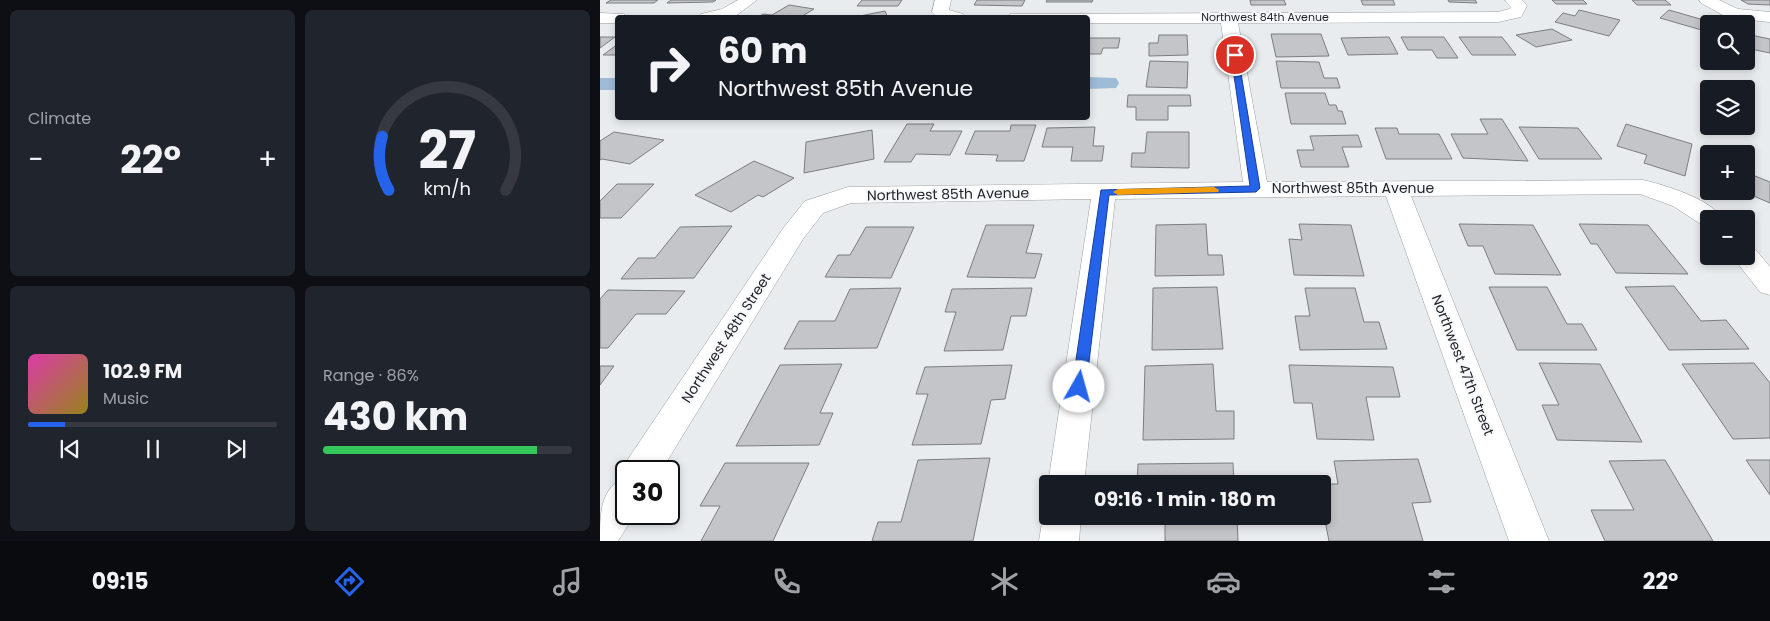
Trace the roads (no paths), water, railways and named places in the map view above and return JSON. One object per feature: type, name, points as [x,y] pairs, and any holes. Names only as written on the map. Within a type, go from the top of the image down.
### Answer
[{"type":"street","points":[[720,15],[728,13],[749,0]]},
{"type":"street","points":[[1131,17],[1134,0]]},
{"type":"street","points":[[1325,0],[1331,16]]},
{"type":"street","points":[[1707,0],[1734,14],[1770,17]]},
{"type":"street","points":[[942,6],[953,15]]},
{"type":"street","name":"Northwest 84th Avenue","points":[[1090,17],[1498,17],[1514,7]]},
{"type":"street","points":[[1229,17],[1256,188]]},
{"type":"street","points":[[600,18],[615,18]]},
{"type":"street","name":"Northwest 85th Avenue","points":[[814,207],[848,195],[1256,188],[1643,187],[1682,201],[1700,212]]},
{"type":"street","name":"Northwest 47th Street","points":[[1396,188],[1529,541]]},
{"type":"street","points":[[1067,475],[1104,192]]},
{"type":"street","name":"Northwest 48th Street","points":[[648,460],[793,233],[814,207]]},
{"type":"street","points":[[1753,265],[1770,285]]},
{"type":"street","points":[[600,535],[615,511]]},
{"type":"street","points":[[1059,541],[1061,525]]},
{"type":"waterway","points":[[1090,83],[1108,83]]},
{"type":"waterway","points":[[600,84],[615,84]]}]
